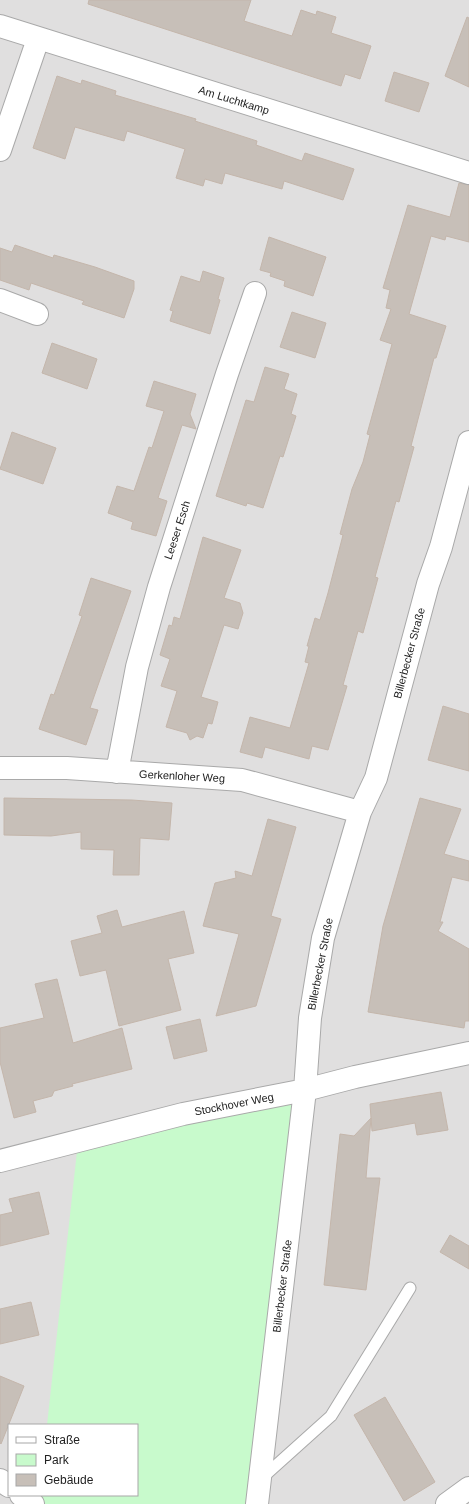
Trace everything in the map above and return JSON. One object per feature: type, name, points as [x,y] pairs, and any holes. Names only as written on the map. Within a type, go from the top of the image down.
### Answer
[{"type":"street","name":"Am Luchtkamp","points":[[0,26],[469,173]]},
{"type":"street","points":[[0,150],[38,39]]},
{"type":"street","name":"Leeser Esch","points":[[117,772],[137,667],[159,587],[227,374],[255,293]]},
{"type":"street","points":[[0,300],[37,314]]},
{"type":"street","name":"Billerbecker Straße","points":[[257,1504],[305,1090],[310,1018],[323,938],[360,812],[376,778],[428,584],[441,547],[469,442]]},
{"type":"street","name":"Gerkenloher Weg","points":[[0,768],[67,768],[242,780],[360,812]]},
{"type":"street","name":"Stockhover Weg","points":[[0,1161],[183,1114],[305,1090],[356,1076],[469,1053]]},
{"type":"street","points":[[447,1504],[469,1488]]},
{"type":"street","points":[[22,1496],[33,1504]]},
{"type":"lane","points":[[260,1480],[330,1416],[410,1288]]},
{"type":"shaded area","points":[[0,0],[469,0],[469,1504],[0,1504]]},
{"type":"green space","points":[[305,1090],[257,1504],[39,1504],[40,1496],[138,1496],[138,1424],[47,1424],[78,1142]]},
{"type":"building","points":[[89,0],[251,0],[244,21],[292,36],[301,10],[316,15],[317,11],[336,17],[331,33],[371,46],[360,79],[345,74],[341,86],[88,4]]},
{"type":"building","points":[[467,17],[469,18],[469,87],[445,76]]},
{"type":"building","points":[[394,72],[429,83],[419,112],[385,101]]},
{"type":"building","points":[[57,76],[81,84],[82,80],[116,91],[115,95],[196,119],[195,121],[257,141],[256,145],[302,161],[305,153],[354,169],[343,200],[284,181],[282,189],[225,173],[222,184],[205,179],[203,186],[176,178],[185,149],[127,131],[124,141],[75,127],[65,159],[33,148]]},
{"type":"building","points":[[459,183],[469,185],[469,242],[446,236],[445,240],[431,236],[409,314],[446,326],[436,358],[434,358],[411,446],[414,447],[399,502],[396,501],[375,577],[378,578],[363,633],[358,631],[343,685],[347,686],[328,750],[312,746],[309,759],[265,747],[262,758],[240,752],[250,717],[290,728],[309,663],[305,662],[309,646],[307,646],[315,618],[320,620],[328,593],[343,535],[340,534],[352,489],[363,462],[370,435],[367,434],[392,344],[380,340],[391,309],[386,308],[390,290],[383,288],[408,205],[450,217]]},
{"type":"building","points":[[269,237],[326,257],[313,296],[284,286],[285,281],[270,276],[271,273],[260,270]]},
{"type":"building","points":[[15,245],[53,258],[54,255],[95,267],[134,281],[134,289],[124,318],[82,304],[84,301],[31,283],[29,290],[0,280],[0,248],[12,252]]},
{"type":"building","points":[[203,271],[224,278],[218,299],[220,300],[210,334],[170,321],[173,311],[170,310],[181,276],[200,282]]},
{"type":"building","points":[[292,312],[326,323],[315,358],[280,347]]},
{"type":"building","points":[[52,343],[97,359],[87,389],[42,373]]},
{"type":"building","points":[[265,367],[289,374],[284,389],[297,394],[291,414],[296,416],[283,457],[280,456],[263,508],[247,503],[246,506],[216,496],[246,400],[254,402]]},
{"type":"building","points":[[154,381],[196,394],[190,414],[196,429],[182,425],[158,498],[167,501],[156,536],[131,529],[133,522],[108,513],[117,486],[134,491],[149,447],[152,448],[164,411],[146,406]]},
{"type":"building","points":[[12,432],[56,448],[43,484],[0,469]]},
{"type":"building","points":[[203,537],[241,550],[224,598],[240,603],[243,613],[238,629],[224,625],[201,697],[218,702],[212,724],[208,723],[203,738],[197,736],[190,740],[187,733],[166,727],[177,691],[161,686],[170,659],[160,655],[169,625],[172,626],[174,617],[180,619]]},
{"type":"building","points":[[91,578],[131,591],[90,708],[98,710],[86,745],[39,729],[51,694],[54,695],[82,616],[79,615]]},
{"type":"building","points":[[443,706],[469,714],[469,771],[428,760]]},
{"type":"building","points":[[4,798],[132,800],[172,803],[169,840],[140,838],[139,875],[113,875],[114,850],[81,849],[81,832],[51,836],[4,835]]},
{"type":"building","points":[[420,798],[461,809],[444,854],[469,861],[469,881],[452,877],[440,922],[443,922],[438,931],[469,949],[469,1021],[465,1021],[464,1028],[368,1012],[383,926]]},
{"type":"building","points":[[268,819],[296,827],[271,916],[281,919],[256,1006],[216,1016],[239,934],[203,926],[215,883],[236,878],[235,871],[252,876]]},
{"type":"building","points":[[117,910],[122,927],[184,911],[194,953],[168,959],[181,1010],[119,1026],[106,970],[80,976],[71,941],[102,933],[97,916]]},
{"type":"building","points":[[57,979],[73,1043],[122,1028],[132,1069],[72,1084],[73,1086],[54,1091],[52,1096],[33,1101],[36,1112],[14,1118],[0,1062],[0,1028],[44,1018],[35,984]]},
{"type":"building","points":[[200,1019],[207,1051],[174,1059],[166,1027]]},
{"type":"building","points":[[441,1092],[448,1130],[417,1135],[415,1123],[372,1131],[370,1104]]},
{"type":"building","points":[[371,1118],[366,1178],[380,1178],[366,1290],[324,1285],[340,1134],[354,1136]]},
{"type":"building","points":[[39,1192],[49,1234],[0,1246],[0,1215],[13,1212],[9,1199]]},
{"type":"building","points":[[450,1235],[469,1246],[469,1269],[440,1252]]},
{"type":"building","points":[[31,1302],[39,1335],[0,1344],[0,1309]]},
{"type":"building","points":[[0,1376],[24,1386],[1,1444]]},
{"type":"building","points":[[385,1397],[435,1482],[404,1501],[354,1415]]}]
